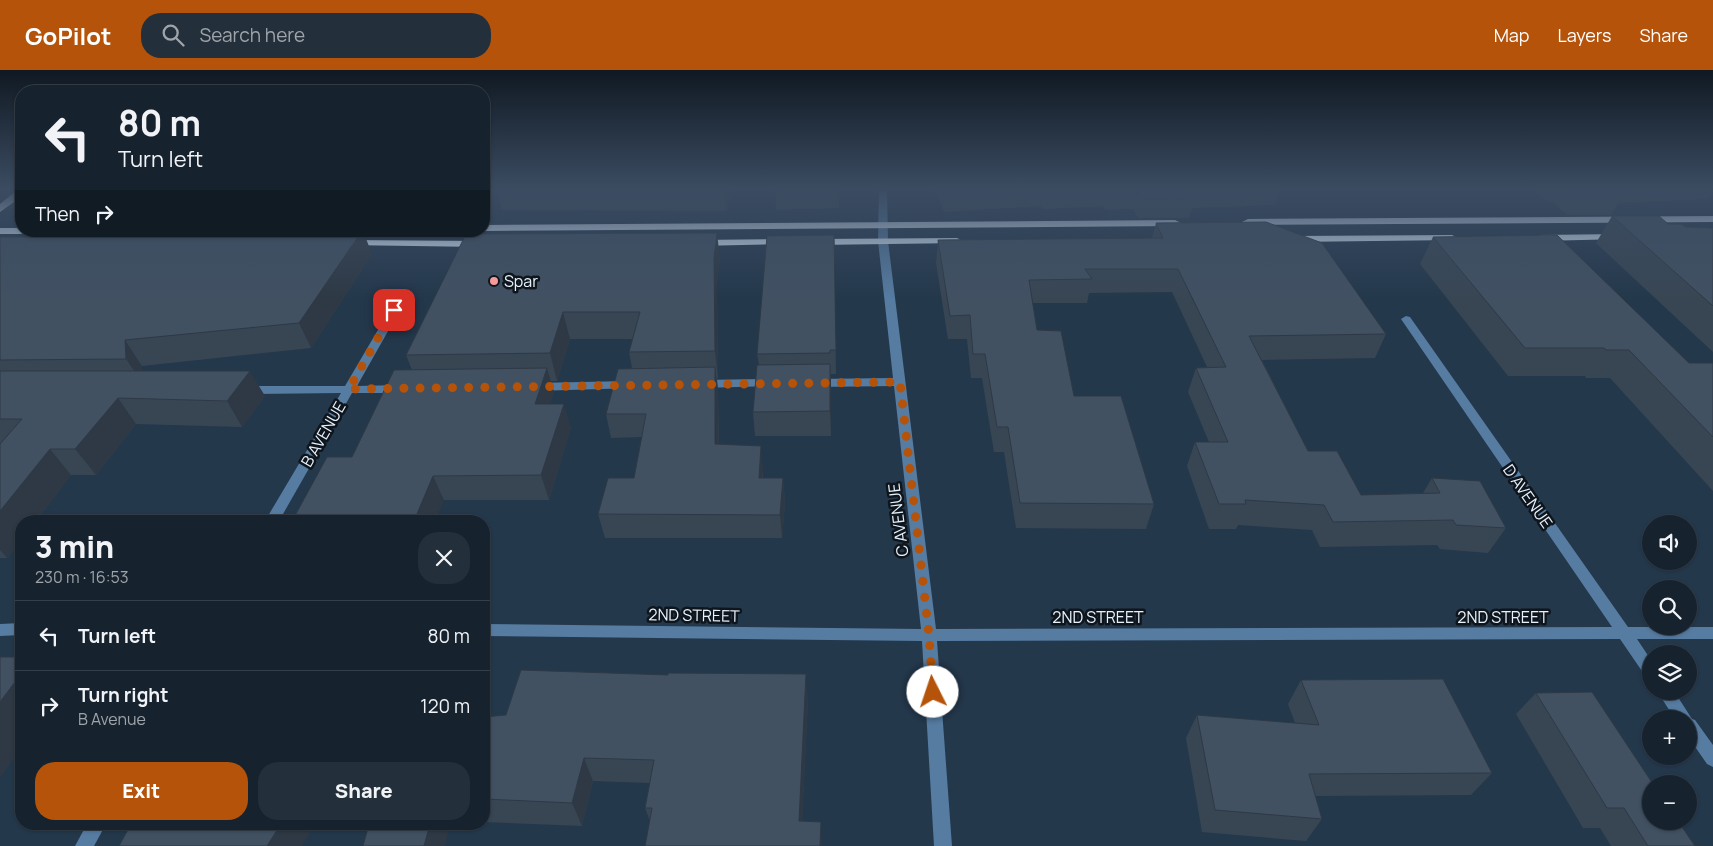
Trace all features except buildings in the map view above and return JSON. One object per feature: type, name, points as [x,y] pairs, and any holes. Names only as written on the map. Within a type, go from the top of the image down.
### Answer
[{"type":"highway","points":[[490,228],[663,226]]},
{"type":"highway","points":[[0,231],[15,231]]},
{"type":"highway","points":[[1525,238],[1634,237]]},
{"type":"highway","points":[[1276,239],[1465,238]]},
{"type":"highway","points":[[684,243],[972,241]]},
{"type":"highway","points":[[336,243],[495,244]]},
{"type":"street","name":"C AVENUE","points":[[884,226],[883,241],[929,635],[943,846]]},
{"type":"street","name":"B AVENUE","points":[[276,515],[404,294]]},
{"type":"street","name":"D AVENUE","points":[[1406,319],[1642,659]]},
{"type":"street","points":[[801,383],[900,382]]},
{"type":"street","points":[[683,385],[782,383]]},
{"type":"street","points":[[526,387],[644,385]]},
{"type":"street","points":[[229,390],[418,388]]},
{"type":"street","points":[[0,630],[15,630]]},
{"type":"street","name":"2ND STREET","points":[[490,630],[929,635],[1713,633]]},
{"type":"street","points":[[1697,736],[1713,759]]},
{"type":"street","points":[[84,846],[93,830]]},
{"type":"shaded area","points":[[0,226],[15,226],[15,237],[490,237],[490,226],[1713,226],[1713,846],[0,846]]},
{"type":"place","name":"Spar","points":[[494,281]]},
{"type":"route","points":[[394,310],[349,389],[900,382],[929,635],[933,692]]}]
